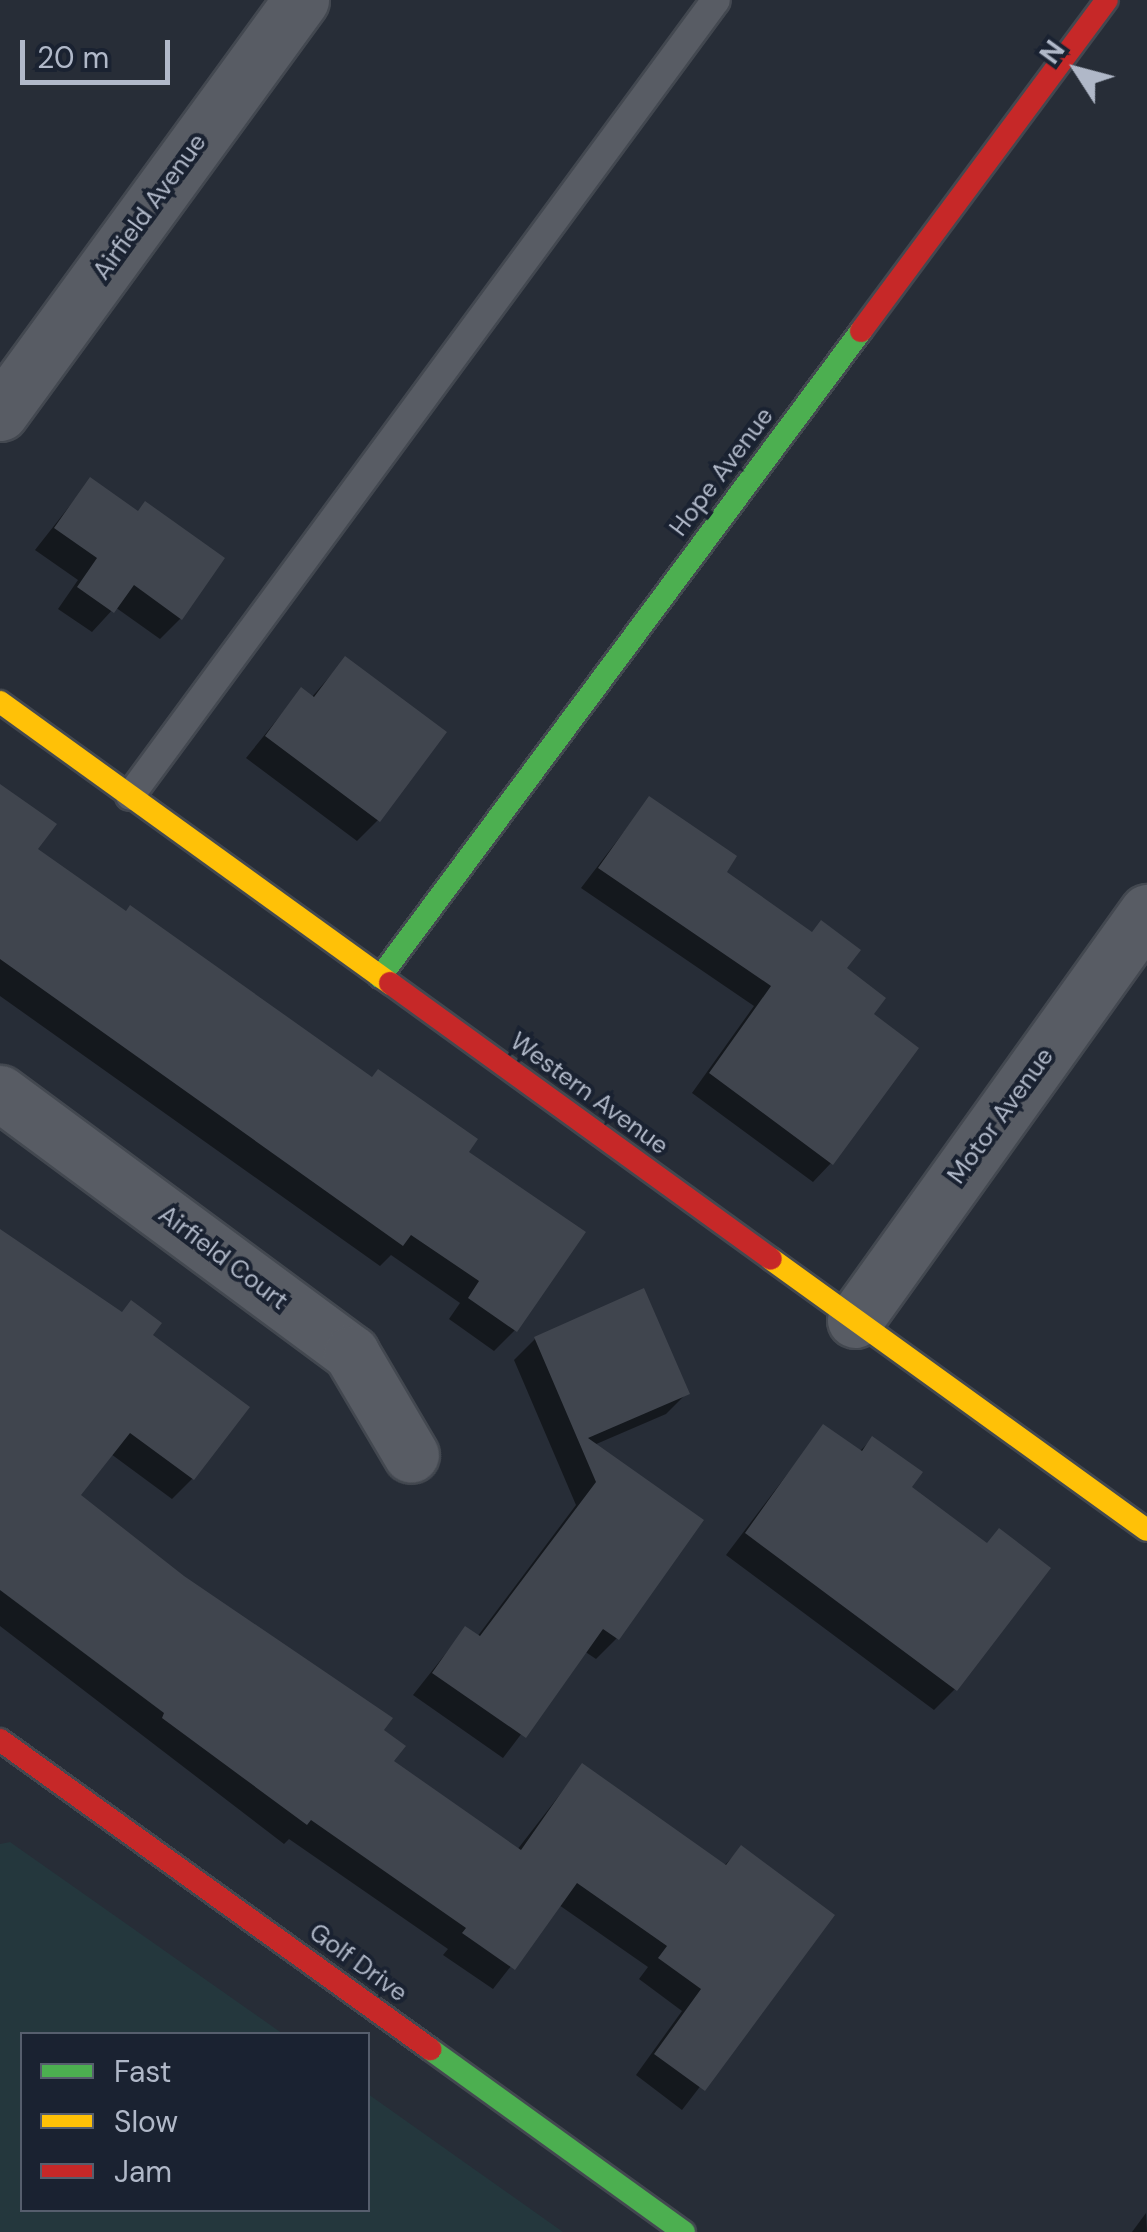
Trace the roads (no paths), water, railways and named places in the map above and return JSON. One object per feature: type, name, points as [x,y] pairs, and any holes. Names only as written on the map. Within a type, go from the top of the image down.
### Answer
[{"type":"street","name":"Airfield Avenue","points":[[0,413],[301,0]]},
{"type":"street","name":"Hope Avenue","points":[[380,977],[1108,0]]},
{"type":"street","name":"Western Avenue","points":[[0,702],[1147,1530]]},
{"type":"street","name":"Motor Avenue","points":[[854,1320],[1147,912]]},
{"type":"street","name":"Airfield Court","points":[[0,1093],[351,1352],[411,1455]]},
{"type":"street","name":"Golf Drive","points":[[0,1740],[684,2232]]},
{"type":"lane","points":[[130,796],[716,0]]}]
